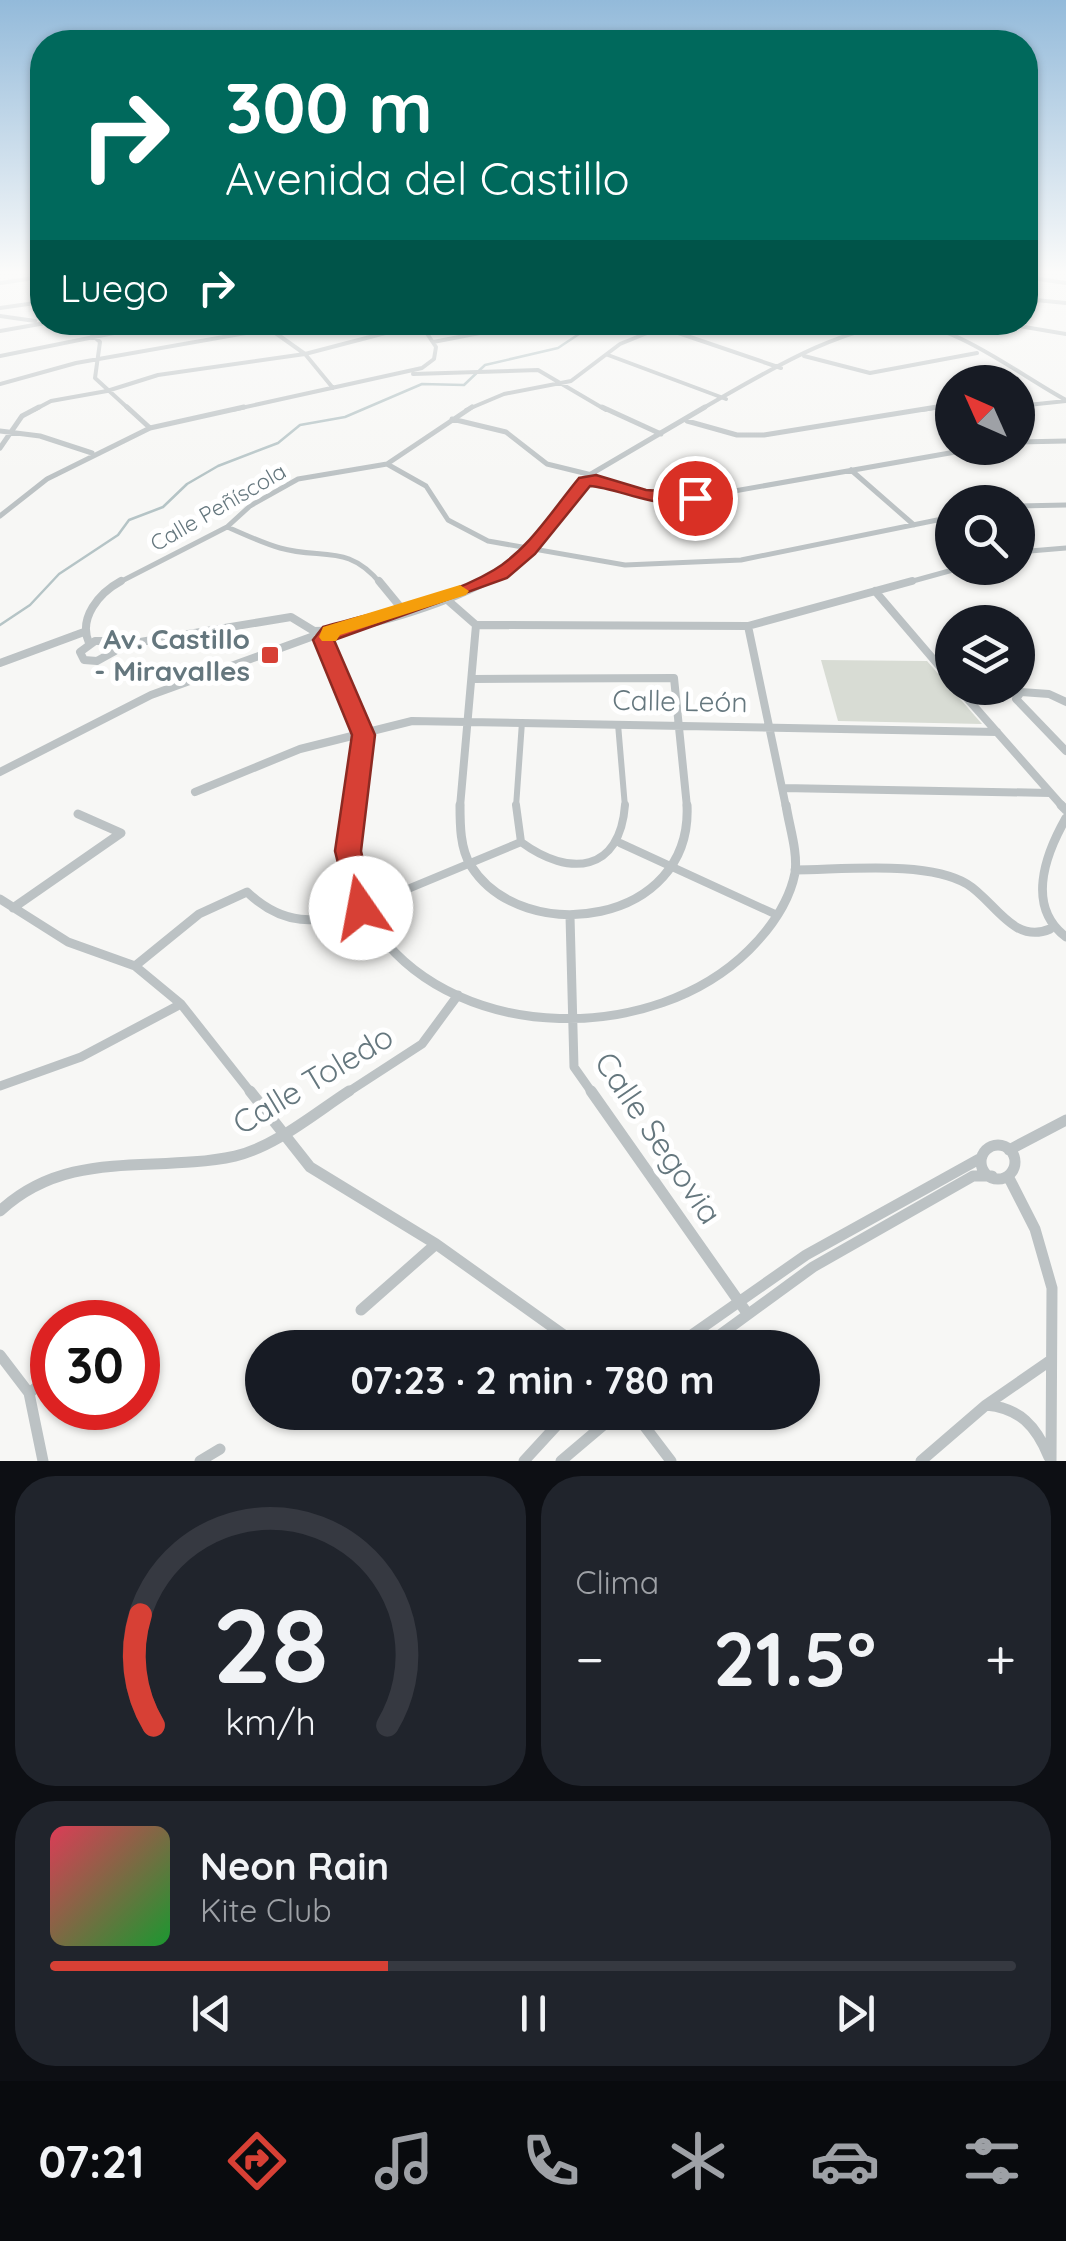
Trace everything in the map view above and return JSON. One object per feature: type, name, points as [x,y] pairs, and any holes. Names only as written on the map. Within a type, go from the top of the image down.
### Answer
[{"type":"street","points":[[0,356],[67,341]]},
{"type":"street","points":[[97,341],[100,350],[94,362],[96,378],[150,428]]},
{"type":"street","points":[[0,384],[152,347],[197,341]]},
{"type":"street","points":[[289,341],[333,388]]},
{"type":"street","points":[[0,448],[22,416],[39,405],[107,392],[158,375],[305,354],[350,341]]},
{"type":"street","points":[[421,371],[436,354],[434,342],[438,341]]},
{"type":"street","name":"Calle Peñíscola","points":[[84,632],[90,609],[110,587],[227,526],[250,506],[298,479],[387,464],[452,419],[504,394],[562,383],[590,371],[627,341]]},
{"type":"street","points":[[696,341],[781,368]]},
{"type":"street","points":[[0,772],[105,712],[207,670],[312,634],[327,636],[444,598],[501,574],[528,550],[589,478],[833,341]]},
{"type":"street","points":[[954,341],[1066,400]]},
{"type":"street","points":[[804,356],[870,373],[977,353]]},
{"type":"street","points":[[608,354],[726,399]]},
{"type":"street","points":[[0,516],[46,479],[150,428],[421,371],[437,374],[527,368],[562,383],[612,414],[662,434]]},
{"type":"street","points":[[1035,404],[1066,400]]},
{"type":"street","points":[[687,421],[737,435],[764,434],[935,408]]},
{"type":"street","points":[[452,419],[506,432],[546,464],[672,499],[935,455]]},
{"type":"street","points":[[0,431],[58,440],[92,454]]},
{"type":"street","points":[[1035,442],[1066,441]]},
{"type":"street","points":[[387,464],[426,486],[448,520],[488,541],[625,565],[741,560],[935,521]]},
{"type":"street","points":[[851,470],[914,525]]},
{"type":"street","points":[[1035,506],[1066,505]]},
{"type":"street","points":[[227,526],[282,548],[333,550],[369,569],[402,609]]},
{"type":"street","points":[[1035,551],[1066,548]]},
{"type":"street","points":[[444,598],[476,625],[748,626],[935,575]]},
{"type":"street","points":[[874,591],[935,661]]},
{"type":"street","points":[[116,646],[106,640],[89,643],[80,656],[90,662],[105,659],[116,646],[291,617],[312,634]]},
{"type":"street","points":[[472,678],[674,678],[687,840],[673,868],[652,891],[616,911],[570,916],[524,905],[494,889],[468,863],[460,829],[476,625]]},
{"type":"street","points":[[327,636],[363,735],[348,851],[361,908],[392,950],[458,995],[511,1011],[570,1021],[636,1014],[706,988],[750,954],[778,916],[795,870],[783,788],[748,626]]},
{"type":"street","points":[[0,663],[84,632],[89,643]]},
{"type":"street","points":[[1066,702],[1049,694],[1021,692],[1016,699],[1066,751]]},
{"type":"street","points":[[973,705],[1066,810]]},
{"type":"street","name":"Calle León","points":[[195,792],[282,756],[412,721],[680,723],[997,732]]},
{"type":"street","points":[[522,721],[515,817],[521,842],[542,858],[569,864],[598,861],[620,842],[624,821],[618,722]]},
{"type":"street","points":[[783,788],[1050,793]]},
{"type":"street","points":[[13,908],[122,833],[78,814]]},
{"type":"street","points":[[1066,818],[1047,862],[1040,913],[1050,930],[1066,937]]},
{"type":"street","points":[[135,966],[199,914],[247,892],[264,911],[292,921],[325,923],[521,842]]},
{"type":"street","points":[[620,842],[778,916]]},
{"type":"street","points":[[795,870],[948,876],[978,892],[1026,936],[1040,937],[1050,930]]},
{"type":"street","points":[[0,899],[68,942],[135,966],[181,1004],[310,1167],[436,1244],[557,1330]]},
{"type":"street","name":"Calle Segovia","points":[[570,916],[574,1067],[747,1313]]},
{"type":"street","name":"Calle Toledo","points":[[0,1211],[13,1198],[74,1168],[237,1156],[284,1133],[422,1044],[458,995]]},
{"type":"street","points":[[0,1086],[81,1057],[181,1004]]},
{"type":"street","points":[[697,1330],[806,1255],[980,1158],[989,1145],[1008,1150],[1066,1120]]},
{"type":"street","points":[[1008,1150],[1015,1168],[1009,1178]]},
{"type":"street","points":[[980,1158],[992,1176]]},
{"type":"street","points":[[725,1330],[813,1267],[973,1176],[1009,1178]]},
{"type":"street","points":[[1009,1178],[1036,1229],[1052,1288],[1050,1461]]},
{"type":"street","points":[[361,1310],[436,1244]]},
{"type":"street","points":[[0,1355],[29,1393],[42,1461]]},
{"type":"street","points":[[921,1461],[986,1405],[1050,1360]]},
{"type":"street","points":[[986,1405],[1006,1406],[1026,1416],[1050,1461]]},
{"type":"street","points":[[524,1461],[552,1430]]},
{"type":"street","points":[[561,1461],[590,1430]]},
{"type":"street","points":[[648,1430],[670,1461]]},
{"type":"street","points":[[200,1461],[220,1449]]},
{"type":"shaded area","points":[[821,660],[927,661],[935,670],[935,705],[965,705],[982,724],[838,721]]},
{"type":"waterway","points":[[0,625],[30,605],[59,574],[118,535],[129,520],[163,507],[187,484],[218,466],[278,443],[300,425],[345,417],[422,384],[464,385],[485,365],[558,348],[568,341]]},
{"type":"slow traffic","points":[[329,637],[330,631],[460,591]]},
{"type":"place","name":"Av. Castillo - Miravalles","points":[[270,655]]},
{"type":"route","points":[[361,908],[348,851],[363,735],[324,640],[330,631],[444,598],[501,574],[528,550],[585,481],[596,480],[644,495],[695,498]]}]
